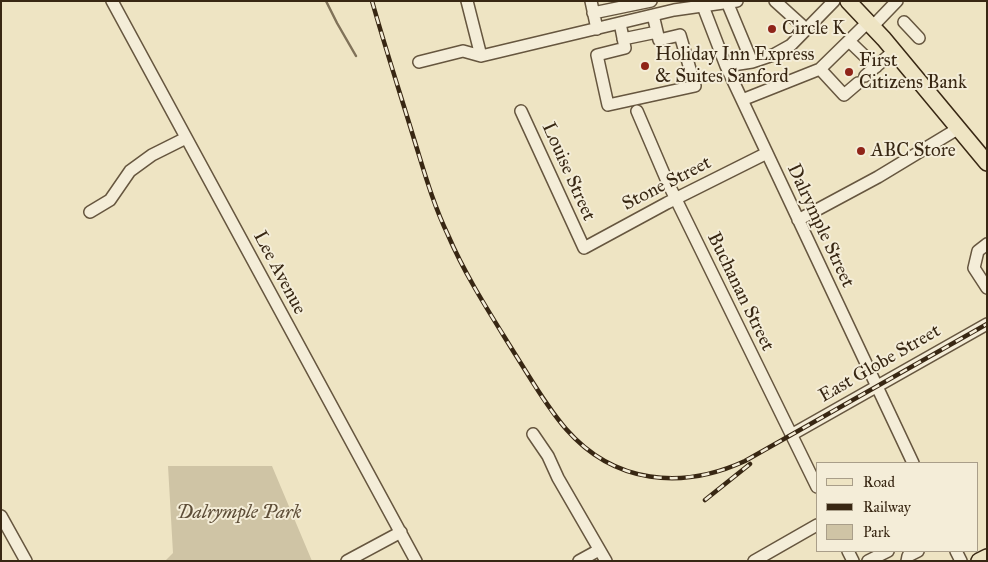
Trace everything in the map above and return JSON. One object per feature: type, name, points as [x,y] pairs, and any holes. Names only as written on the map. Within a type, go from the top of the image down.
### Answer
[{"type":"main road","points":[[848,1],[894,51],[987,163]]},
{"type":"main road","points":[[979,561],[987,556]]},
{"type":"street","name":"Lee Avenue","points":[[112,1],[416,561]]},
{"type":"street","points":[[468,1],[481,56]]},
{"type":"street","points":[[591,1],[597,29]]},
{"type":"street","points":[[593,13],[650,1],[659,40],[680,35],[695,86],[608,104],[597,55],[625,48],[620,24]]},
{"type":"street","points":[[775,1],[806,29]]},
{"type":"street","points":[[742,100],[820,69],[849,41],[897,1]]},
{"type":"street","points":[[419,62],[463,51],[481,56],[620,24],[652,15],[673,6],[732,2],[752,62]]},
{"type":"street","name":"Dalrymple Street","points":[[701,3],[726,66],[766,153],[913,462]]},
{"type":"street","points":[[726,66],[752,62],[772,55],[791,45],[826,4]]},
{"type":"street","points":[[904,22],[919,38]]},
{"type":"street","points":[[623,39],[657,32]]},
{"type":"street","points":[[849,41],[876,67]]},
{"type":"street","points":[[820,69],[844,95],[894,51]]},
{"type":"street","name":"Louise Street","points":[[521,111],[584,248]]},
{"type":"street","name":"Buchanan Street","points":[[637,111],[676,199],[816,485]]},
{"type":"street","points":[[798,220],[878,177],[959,128]]},
{"type":"street","points":[[90,212],[110,200],[130,171],[152,155],[186,138]]},
{"type":"street","name":"Stone Street","points":[[584,248],[766,153]]},
{"type":"street","points":[[987,244],[978,251],[974,268],[987,288]]},
{"type":"street","name":"East Globe Street","points":[[791,435],[987,324]]},
{"type":"street","points":[[533,434],[548,456],[558,478],[606,561]]},
{"type":"street","points":[[1,516],[7,536],[26,561]]},
{"type":"street","points":[[754,561],[816,526]]},
{"type":"street","points":[[347,561],[401,532]]},
{"type":"street","points":[[579,561],[599,550]]},
{"type":"street","points":[[869,557],[885,552]]},
{"type":"street","points":[[907,561],[908,556],[916,552]]},
{"type":"green space","name":"Dalrymple Park","points":[[168,466],[272,466],[312,561],[165,561],[173,553]]},
{"type":"waterway","points":[[326,1],[356,56]]},
{"type":"railway","points":[[372,1],[429,187],[455,251],[479,296],[552,411],[566,429],[585,447],[605,461],[627,471],[650,477],[697,476],[721,470],[745,461],[987,324]]},
{"type":"railway","points":[[705,500],[750,464]]},
{"type":"place","name":"Circle K","points":[[772,29]]},
{"type":"place","name":"Holiday Inn Express & Suites Sanford","points":[[645,66]]},
{"type":"place","name":"First Citizens Bank","points":[[849,72]]},
{"type":"place","name":"ABC Store","points":[[861,151]]}]
